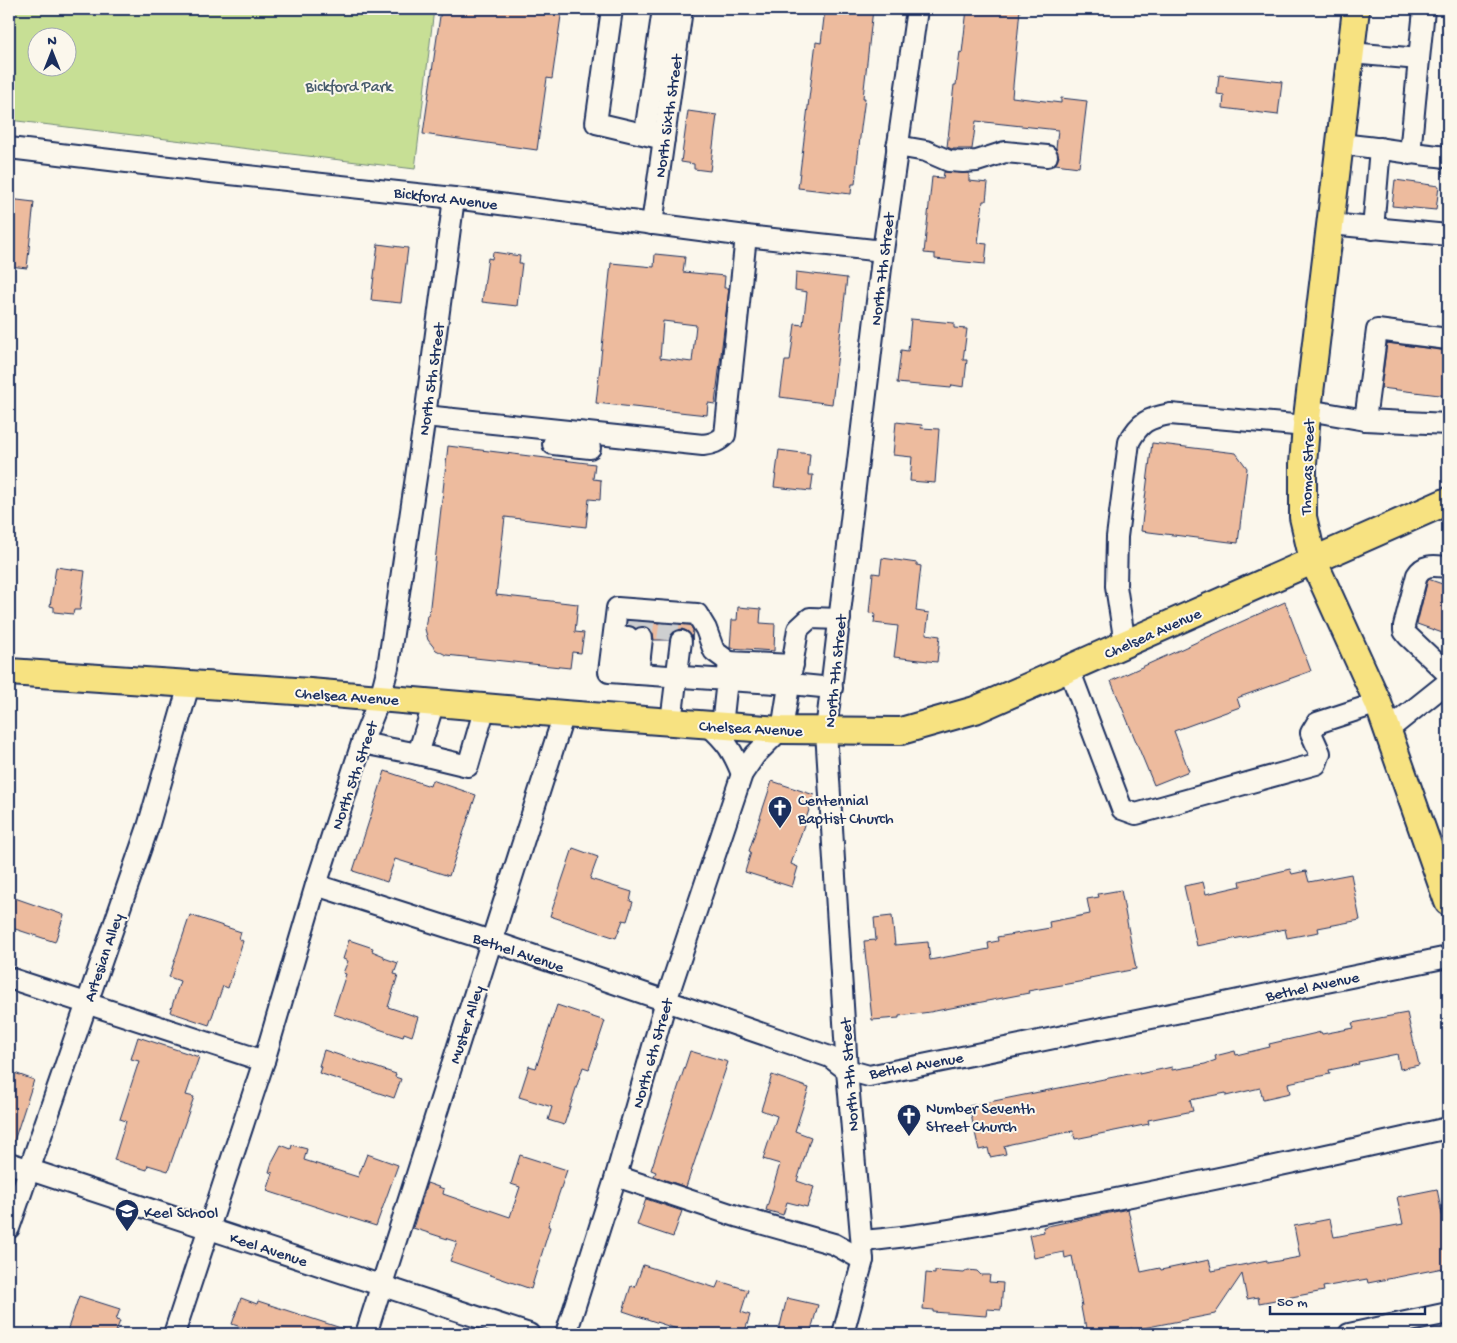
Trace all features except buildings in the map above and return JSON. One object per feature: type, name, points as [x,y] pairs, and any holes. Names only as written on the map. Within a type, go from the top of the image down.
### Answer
[{"type":"main road","name":"Thomas Street","points":[[1356,9],[1307,418],[1303,464],[1303,517],[1313,560],[1378,703],[1448,902]]},
{"type":"main road","name":"Chelsea Avenue","points":[[9,672],[434,702],[715,726],[826,732],[901,731],[975,710],[1448,501]]},
{"type":"street","points":[[612,9],[596,123],[664,139]]},
{"type":"street","points":[[645,133],[663,9]]},
{"type":"street","name":"North Sixth Street","points":[[652,224],[682,9]]},
{"type":"street","name":"North 7th Street","points":[[843,1334],[863,1251],[847,1070],[826,732],[883,251],[917,9]]},
{"type":"street","points":[[1410,154],[1424,10]]},
{"type":"street","points":[[1351,53],[1419,59]]},
{"type":"street","points":[[1340,144],[1380,148],[1410,154],[1448,157]]},
{"type":"street","points":[[898,146],[926,151],[949,161],[963,162],[977,161],[1005,152],[1048,156]]},
{"type":"street","name":"Bickford Avenue","points":[[9,148],[454,198],[746,236],[883,251]]},
{"type":"street","points":[[1373,229],[1380,148]]},
{"type":"street","name":"North 5th Street","points":[[174,1334],[264,1061],[316,885],[362,743],[380,698],[388,667],[425,422],[454,198]]},
{"type":"street","points":[[1330,224],[1448,235]]},
{"type":"street","points":[[425,422],[702,445],[712,444],[725,435],[746,236]]},
{"type":"street","points":[[1365,420],[1377,330],[1448,339]]},
{"type":"street","points":[[1125,644],[1116,586],[1117,537],[1129,442],[1136,430],[1144,422],[1153,417],[1170,414],[1448,424]]},
{"type":"street","points":[[425,422],[590,448]]},
{"type":"street","points":[[1448,567],[1428,566],[1420,570],[1416,575],[1404,620],[1404,632],[1448,674]]},
{"type":"street","points":[[742,774],[734,753],[715,726],[728,671],[714,651],[706,629],[697,614],[677,617],[637,614],[617,608],[609,672],[669,676],[728,671],[792,674],[832,688]]},
{"type":"street","points":[[781,730],[792,674],[798,629],[810,618],[840,620]]},
{"type":"street","points":[[631,673],[635,638]]},
{"type":"street","points":[[671,722],[669,676],[674,640]]},
{"type":"street","points":[[1069,669],[1122,809],[1136,814],[1316,764],[1320,753],[1311,733],[1317,723],[1378,703]]},
{"type":"street","points":[[1388,730],[1448,682]]},
{"type":"street","name":"Artesian Alley","points":[[9,1228],[148,827],[189,684]]},
{"type":"street","points":[[418,754],[434,702]]},
{"type":"street","points":[[362,743],[468,766],[485,707]]},
{"type":"street","name":"Muster Alley","points":[[366,1334],[564,714]]},
{"type":"street","name":"North 6th Street","points":[[566,1334],[616,1176],[666,1001],[742,774],[755,755],[781,730]]},
{"type":"street","name":"Bethel Avenue","points":[[316,885],[491,941],[830,1057],[847,1070],[869,1076],[1448,957]]},
{"type":"street","points":[[9,978],[264,1061]]},
{"type":"street","points":[[616,1176],[739,1217],[863,1251],[901,1238],[1208,1181],[1448,1128]]},
{"type":"street","name":"Keel Avenue","points":[[9,1163],[529,1334]]},
{"type":"street","points":[[1349,1334],[1448,1313]]},
{"type":"green space","name":"Bickford Park","points":[[9,9],[434,9],[415,169],[9,120]]},
{"type":"tunnel","points":[[628,637],[630,617]]},
{"type":"tunnel","points":[[642,638],[645,618]]},
{"type":"tunnel","points":[[667,640],[670,620]]},
{"type":"place","name":"Centennial Baptist Church","points":[[780,829]]},
{"type":"place","name":"Number Seventh Street Church","points":[[909,1137]]},
{"type":"place","name":"Keel School","points":[[127,1232]]}]
